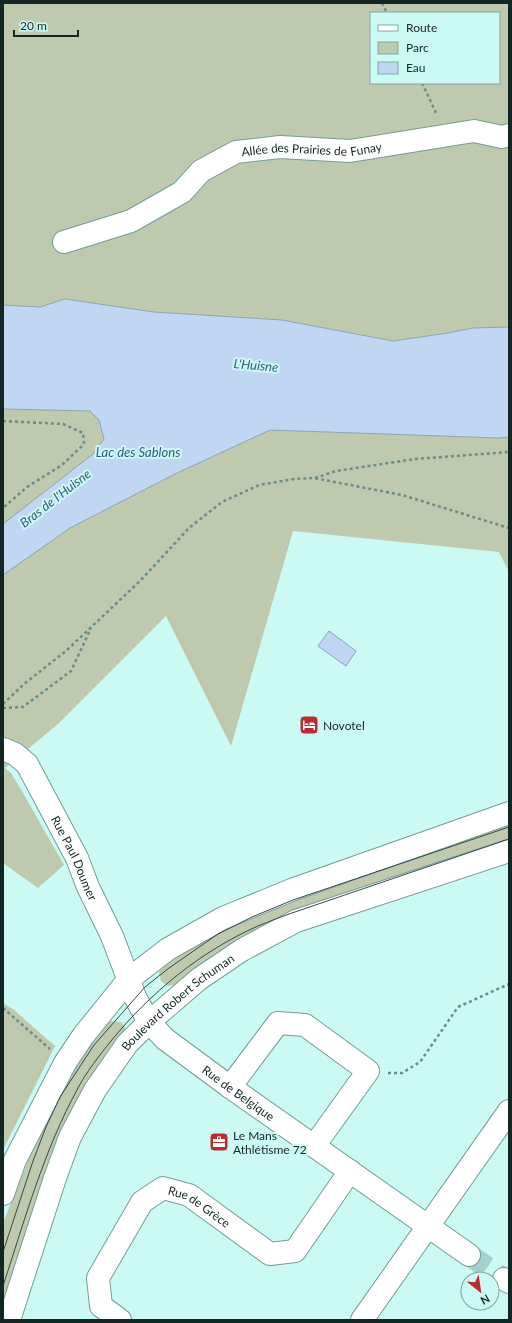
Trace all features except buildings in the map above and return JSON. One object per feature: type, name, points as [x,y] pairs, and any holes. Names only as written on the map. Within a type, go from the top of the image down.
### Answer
[{"type":"street","name":"Allée des Prairies de Funay","points":[[64,242],[130,221],[182,192],[201,170],[236,152],[280,147],[350,151],[474,131],[502,137],[509,135]]},
{"type":"street","name":"Rue Paul Doumer","points":[[3,749],[15,754],[27,764],[77,858],[88,887],[112,936],[128,979]]},
{"type":"street","points":[[3,1194],[15,1160],[65,1062],[83,1036],[128,979],[168,949],[223,918],[294,889],[509,813]]},
{"type":"street","name":"Boulevard Robert Schuman","points":[[9,1320],[55,1178],[70,1137],[95,1090],[126,1044],[149,1022],[199,979],[242,950],[296,921],[509,851]]},
{"type":"street","name":"Rue de Belgique","points":[[128,979],[140,1008],[149,1022],[165,1039],[230,1087],[469,1255]]},
{"type":"street","points":[[230,1087],[278,1023],[305,1025],[368,1071],[314,1146]]},
{"type":"street","points":[[362,1320],[509,1111]]},
{"type":"street","name":"Rue de Grèce","points":[[120,1320],[101,1306],[98,1278],[142,1202],[163,1188],[189,1195],[270,1254],[295,1251],[350,1171]]},
{"type":"path","points":[[382,3],[386,12]]},
{"type":"path","points":[[422,84],[447,135]]},
{"type":"path","points":[[3,421],[63,424],[83,433],[84,444],[62,465],[27,486],[3,508]]},
{"type":"path","points":[[314,478],[336,471],[415,459],[509,452]]},
{"type":"path","points":[[3,704],[24,684],[66,651],[141,580],[189,528],[222,502],[259,485],[294,479],[314,478],[402,495],[509,528]]},
{"type":"path","points":[[3,708],[23,707],[71,671],[92,626]]},
{"type":"path","points":[[368,1071],[402,1073],[420,1062],[458,1007],[509,984]]},
{"type":"path","points":[[3,1008],[65,1062]]},
{"type":"green space","points":[[3,3],[509,3],[509,327],[473,328],[393,341],[282,320],[154,312],[65,299],[40,307],[3,305]]},
{"type":"green space","points":[[3,409],[90,411],[270,430],[499,438],[509,437],[509,572],[499,552],[293,531],[231,746],[166,616],[58,724],[5,768],[11,773],[64,865],[38,888],[3,863]]},
{"type":"green space","points":[[509,823],[509,844],[199,966],[174,985],[168,986],[161,981],[159,973],[161,966],[176,953],[250,911]]},
{"type":"green space","points":[[3,1003],[14,1010],[55,1046],[3,1150]]},
{"type":"green space","points":[[108,1021],[121,1022],[126,1029],[125,1036],[3,1320],[3,1223],[48,1111],[75,1063]]},
{"type":"water","points":[[65,299],[154,312],[282,320],[393,341],[473,328],[509,327],[509,437],[499,438],[270,430],[175,474],[70,528],[3,575],[3,524],[93,454],[104,439],[99,420],[90,411],[3,409],[3,305],[40,307]]},
{"type":"water","points":[[329,631],[356,651],[346,666],[318,646]]},
{"type":"tunnel","points":[[469,1255],[504,1279]]},
{"type":"tram line","points":[[3,1252],[33,1161],[46,1127],[60,1097],[94,1045],[145,987],[169,968],[218,934],[252,917],[293,900],[509,827]]},
{"type":"tram line","points":[[3,1286],[27,1210],[45,1160],[78,1088],[89,1070],[126,1023],[160,990],[216,948],[258,926],[509,839]]},
{"type":"place","name":"Novotel","points":[[309,725]]},
{"type":"place","name":"Le Mans Athlétisme 72","points":[[219,1142]]},
{"type":"water label","name":"L'Huisne","points":[[256,365]]},
{"type":"water label","name":"Lac des Sablons","points":[[138,452]]},
{"type":"water label","name":"Bras de l'Huisne","points":[[55,498]]}]
